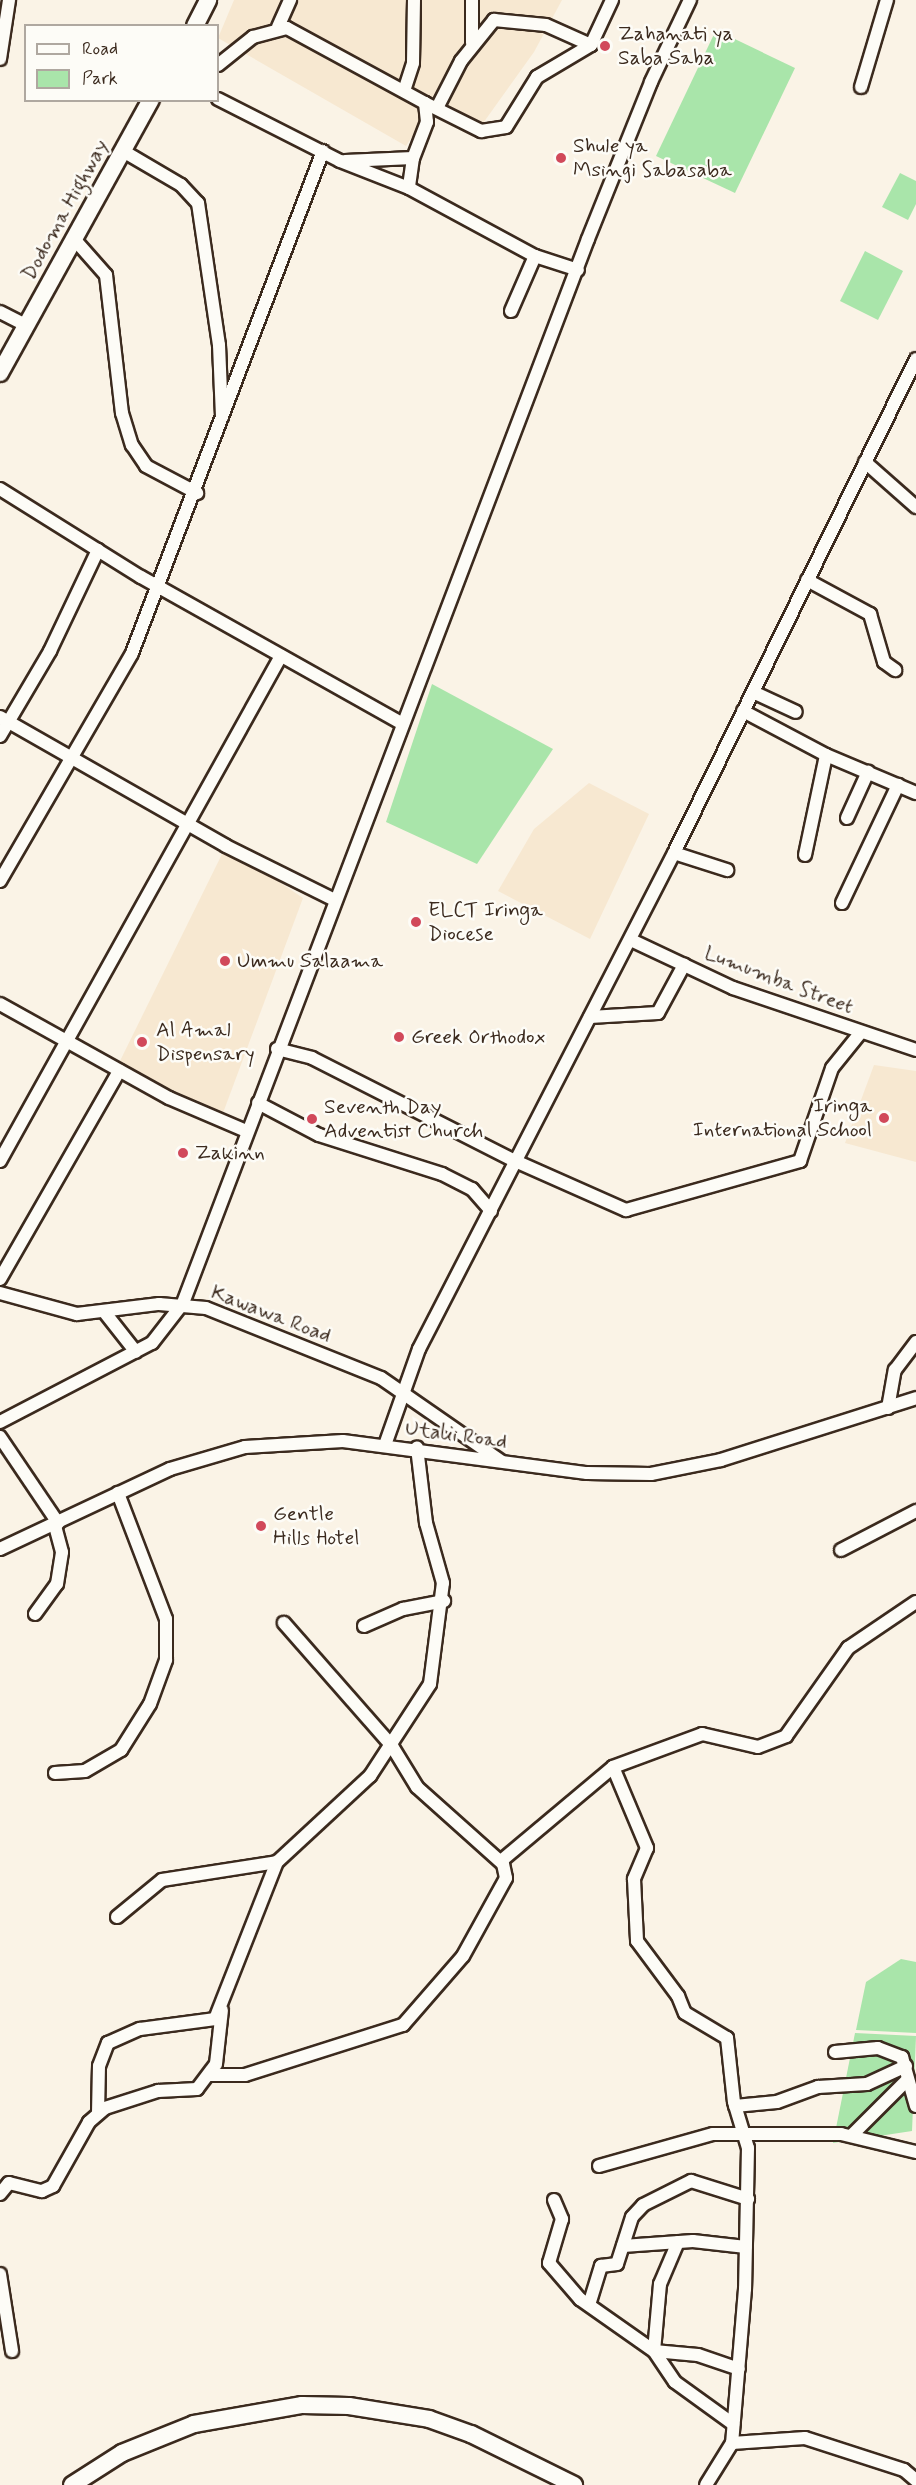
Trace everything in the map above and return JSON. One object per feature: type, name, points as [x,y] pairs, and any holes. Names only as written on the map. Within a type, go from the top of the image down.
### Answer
[{"type":"highway","points":[[196,24],[208,0]]},
{"type":"highway","name":"Dodoma Highway","points":[[0,373],[151,102]]},
{"type":"highway","points":[[72,2485],[122,2453],[194,2424],[302,2405],[349,2406],[429,2419],[471,2434],[574,2485]]},
{"type":"street","points":[[0,59],[9,0]]},
{"type":"street","points":[[219,64],[278,27],[290,0]]},
{"type":"street","points":[[404,90],[414,63],[414,0]]},
{"type":"street","points":[[472,0],[472,44]]},
{"type":"street","points":[[278,27],[481,131],[498,131],[513,121],[537,77],[591,45],[612,0]]},
{"type":"street","points":[[0,1422],[136,1352],[170,1325],[183,1303],[333,899],[651,82],[690,0]]},
{"type":"street","points":[[861,87],[887,0]]},
{"type":"street","points":[[437,108],[472,44],[487,24],[502,19],[546,25],[591,45]]},
{"type":"street","points":[[219,99],[340,161],[409,188],[536,256],[578,270]]},
{"type":"street","points":[[409,188],[413,158],[427,122],[424,103]]},
{"type":"street","points":[[0,881],[132,653],[157,586],[197,493],[323,151]]},
{"type":"street","points":[[123,152],[181,185],[198,203],[219,345],[223,421]]},
{"type":"street","points":[[340,161],[413,158]]},
{"type":"street","points":[[75,240],[106,275],[122,413],[132,445],[146,466],[197,493]]},
{"type":"street","points":[[511,311],[536,256]]},
{"type":"street","points":[[0,312],[26,325]]},
{"type":"street","points":[[385,1445],[403,1390],[491,1211],[513,1160],[631,940],[916,359]]},
{"type":"street","points":[[865,462],[916,507]]},
{"type":"street","points":[[0,489],[157,586],[403,724]]},
{"type":"street","points":[[0,736],[4,719],[98,550]]},
{"type":"street","points":[[807,580],[870,614],[884,662],[895,670]]},
{"type":"street","points":[[0,1161],[186,823],[281,656]]},
{"type":"street","points":[[753,692],[796,712]]},
{"type":"street","points":[[743,711],[826,755],[916,793]]},
{"type":"street","points":[[4,719],[186,823],[333,899]]},
{"type":"street","points":[[806,855],[826,755]]},
{"type":"street","points":[[847,818],[868,772]]},
{"type":"street","points":[[842,903],[898,785]]},
{"type":"street","points":[[674,853],[727,870]]},
{"type":"street","name":"Lumumba Street","points":[[631,940],[733,988],[916,1050]]},
{"type":"street","points":[[590,1017],[655,1015],[684,965]]},
{"type":"street","points":[[0,1004],[216,1122],[246,1131]]},
{"type":"street","points":[[277,1049],[312,1058],[399,1098],[513,1160],[626,1210],[796,1163],[809,1147],[831,1068],[861,1032]]},
{"type":"street","points":[[0,1279],[119,1071]]},
{"type":"street","points":[[258,1103],[319,1135],[442,1174],[472,1189],[491,1211]]},
{"type":"street","name":"Kawawa Road","points":[[0,1293],[39,1307],[106,1314],[183,1303],[348,1364],[403,1390],[502,1462]]},
{"type":"street","points":[[106,1314],[136,1352]]},
{"type":"street","points":[[888,1408],[895,1370],[916,1342]]},
{"type":"street","name":"Utalii Road","points":[[0,1549],[183,1464],[245,1447],[310,1440],[417,1448],[502,1462],[614,1475],[651,1474],[721,1460],[916,1398]]},
{"type":"street","points":[[0,1437],[56,1524],[62,1552],[57,1584],[35,1614]]},
{"type":"street","points":[[98,2113],[158,2091],[192,2092],[210,2075],[219,2049],[222,2010],[234,1964],[277,1862],[356,1791],[392,1746],[430,1684],[444,1601],[417,1448]]},
{"type":"street","points":[[55,1773],[85,1771],[121,1750],[150,1704],[166,1660],[166,1619],[118,1493]]},
{"type":"street","points":[[841,1550],[916,1511]]},
{"type":"street","points":[[364,1626],[403,1609],[444,1601]]},
{"type":"street","points":[[501,1862],[613,1767],[702,1734],[758,1747],[786,1736],[848,1648],[916,1602]]},
{"type":"street","points":[[210,2075],[245,2075],[403,2025],[463,1956],[482,1913],[503,1890],[506,1872],[501,1862],[428,1799],[392,1746],[284,1623]]},
{"type":"street","points":[[613,1767],[647,1848],[634,1879],[637,1941],[678,1996],[685,2013],[727,2038],[735,2106],[745,2133],[748,2199],[746,2247],[732,2443],[706,2485]]},
{"type":"street","points":[[117,1917],[162,1880],[277,1862]]},
{"type":"street","points":[[0,2194],[9,2183],[42,2191],[53,2186],[98,2113],[99,2066],[108,2043],[140,2029],[206,2022],[222,2010]]},
{"type":"street","points":[[835,2052],[878,2048],[898,2054],[906,2066],[916,2106]]},
{"type":"street","points":[[735,2106],[777,2102],[818,2087],[867,2084],[906,2066]]},
{"type":"street","points":[[852,2135],[908,2079]]},
{"type":"street","points":[[599,2166],[713,2134],[852,2135],[916,2152]]},
{"type":"street","points":[[589,2305],[601,2265],[617,2264],[637,2209],[691,2181],[748,2199]]},
{"type":"street","points":[[555,2200],[562,2218],[549,2262],[589,2305],[654,2351],[675,2382],[733,2424]]},
{"type":"street","points":[[623,2246],[678,2242],[746,2247]]},
{"type":"street","points":[[654,2351],[660,2284],[678,2242]]},
{"type":"street","points":[[0,2274],[12,2351]]},
{"type":"street","points":[[654,2351],[690,2354],[739,2370]]},
{"type":"street","points":[[732,2443],[805,2438],[910,2471],[916,2480]]},
{"type":"shaded area","points":[[234,0],[562,0],[534,52],[481,126],[434,103],[406,146],[219,39]]},
{"type":"shaded area","points":[[589,783],[649,814],[590,939],[498,891],[534,829]]},
{"type":"shaded area","name":"Ummu Salaama","points":[[226,846],[303,898],[223,1113],[117,1067]]},
{"type":"shaded area","name":"Iringa International School","points":[[874,1065],[916,1071],[916,1162],[845,1143]]},
{"type":"green space","points":[[716,30],[795,68],[735,193],[656,156]]},
{"type":"green space","points":[[900,173],[916,181],[916,204],[908,220],[882,207]]},
{"type":"green space","points":[[865,251],[903,271],[878,320],[840,301]]},
{"type":"green space","points":[[432,684],[553,749],[477,864],[386,822]]},
{"type":"green space","points":[[901,1959],[916,1962],[916,2033],[856,2030],[866,1982]]},
{"type":"green space","points":[[855,2033],[916,2036],[912,2131],[833,2143]]},
{"type":"place","name":"Zahanati ya Saba Saba","points":[[605,46]]},
{"type":"place","name":"Shule ya Msingi Sabasaba","points":[[561,158]]},
{"type":"place","name":"ELCT Iringa Diocese","points":[[416,922]]},
{"type":"place","name":"Ummu Salaama","points":[[225,961]]},
{"type":"place","name":"Greek Orthodox","points":[[399,1037]]},
{"type":"place","name":"Al Amal Dispensary","points":[[142,1042]]},
{"type":"place","name":"Iringa International School","points":[[884,1118]]},
{"type":"place","name":"Seventh Day Adventist Church","points":[[312,1119]]},
{"type":"place","name":"Zakinn","points":[[183,1153]]},
{"type":"place","name":"Gentle Hills Hotel","points":[[261,1526]]}]
